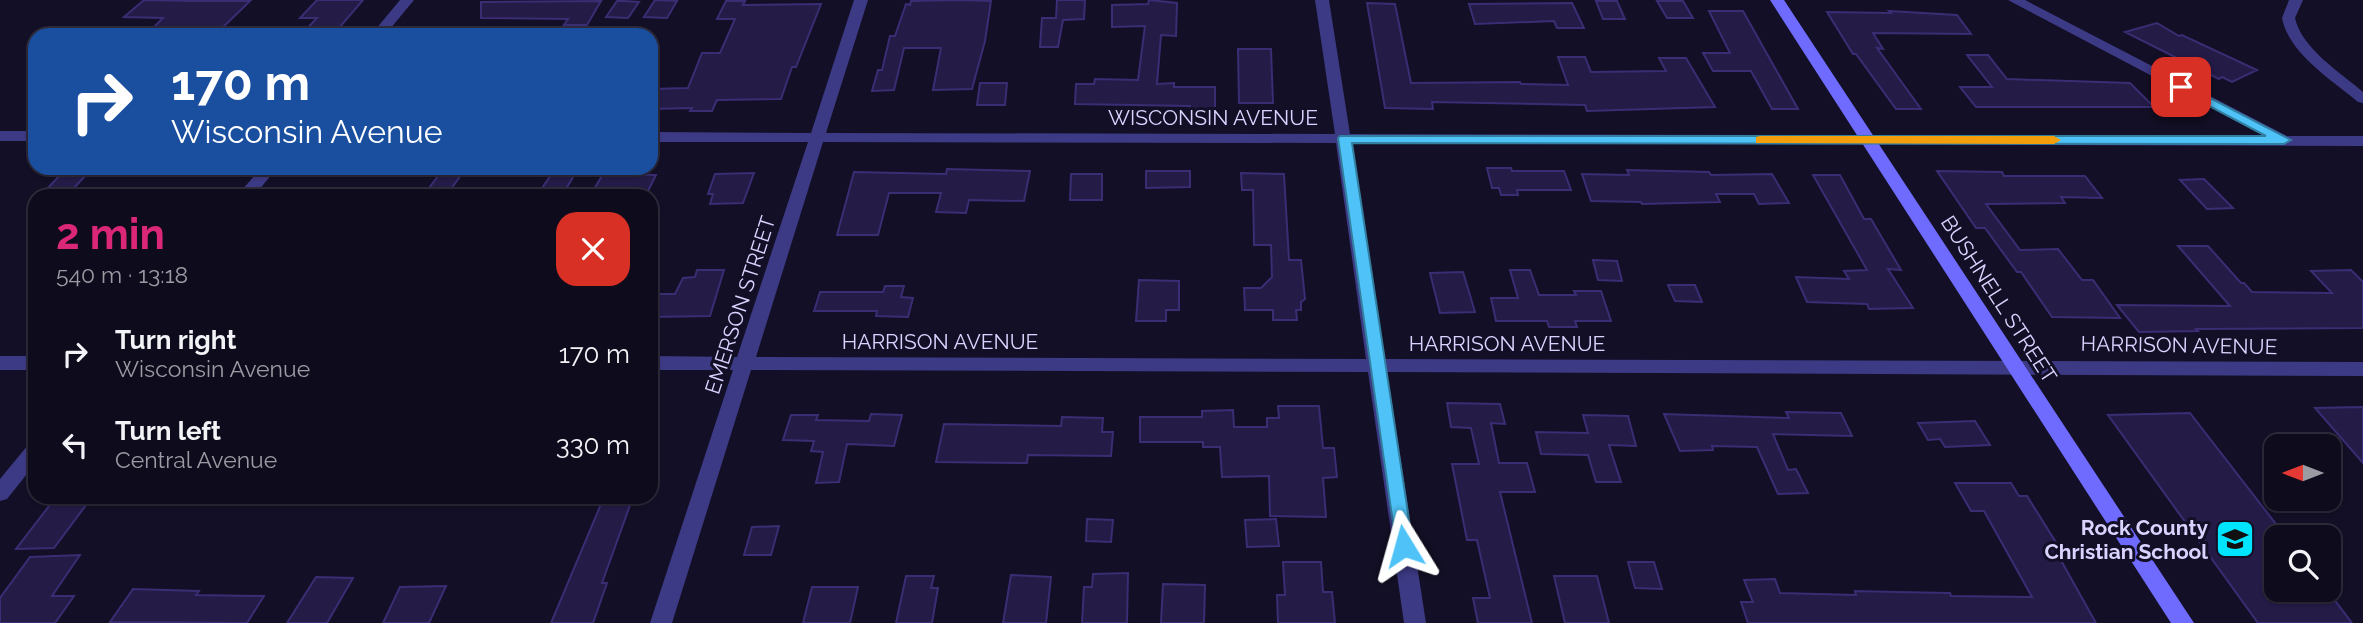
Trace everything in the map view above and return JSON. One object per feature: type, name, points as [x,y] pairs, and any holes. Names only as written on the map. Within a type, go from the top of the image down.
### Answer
[{"type":"street","points":[[385,28],[407,0]]},
{"type":"street","name":"EMERSON STREET","points":[[661,623],[861,0]]},
{"type":"street","points":[[1322,0],[1345,138],[1415,623]]},
{"type":"street","name":"BUSHNELL STREET","points":[[1777,0],[2183,623]]},
{"type":"street","points":[[2015,0],[2284,140]]},
{"type":"street","points":[[2296,0],[2290,7],[2288,17],[2297,37],[2363,99]]},
{"type":"street","points":[[0,136],[28,136]]},
{"type":"street","name":"WISCONSIN AVENUE","points":[[658,137],[2363,141]]},
{"type":"street","points":[[251,189],[263,175]]},
{"type":"street","points":[[0,363],[28,363]]},
{"type":"street","name":"HARRISON AVENUE","points":[[658,363],[2363,369]]},
{"type":"street","points":[[0,493],[28,459]]},
{"type":"building","points":[[144,0],[250,1],[222,28],[153,28],[163,18],[124,17]]},
{"type":"building","points":[[317,0],[363,0],[339,28],[308,28],[317,18],[300,18]]},
{"type":"building","points":[[655,0],[677,1],[667,18],[644,17]]},
{"type":"building","points":[[1057,0],[1085,0],[1084,19],[1063,20],[1058,47],[1040,47],[1042,18],[1056,18]]},
{"type":"building","points":[[1149,0],[1177,3],[1176,36],[1161,35],[1157,84],[1174,83],[1174,87],[1215,87],[1215,110],[1190,109],[1190,106],[1075,104],[1076,84],[1094,84],[1095,79],[1138,80],[1145,26],[1112,27],[1112,5],[1148,4]]},
{"type":"building","points":[[601,1],[587,25],[564,25],[568,19],[481,18],[481,2]]},
{"type":"building","points":[[617,1],[639,2],[628,18],[606,17]]},
{"type":"building","points":[[726,1],[745,1],[743,5],[821,4],[796,67],[792,67],[781,99],[717,100],[712,111],[690,111],[692,108],[658,109],[658,89],[688,88],[702,53],[720,53],[735,19],[717,19]]},
{"type":"building","points":[[911,1],[991,1],[985,41],[972,89],[933,90],[941,48],[904,48],[894,90],[872,91],[878,70],[882,70],[890,36],[895,36],[906,4],[910,5]]},
{"type":"building","points":[[1596,1],[1617,1],[1625,19],[1603,19]]},
{"type":"building","points":[[1657,1],[1683,1],[1693,18],[1667,18]]},
{"type":"building","points":[[1367,3],[1395,4],[1411,83],[1520,82],[1568,85],[1558,57],[1585,57],[1591,72],[1666,71],[1659,58],[1686,58],[1715,107],[1587,111],[1585,105],[1432,102],[1433,109],[1385,108]]},
{"type":"building","points":[[1572,3],[1584,28],[1557,28],[1554,21],[1475,24],[1469,4]]},
{"type":"building","points":[[1709,11],[1743,11],[1798,109],[1772,109],[1751,71],[1713,71],[1703,53],[1730,53]]},
{"type":"building","points":[[1889,11],[1957,15],[1971,34],[1873,33],[1883,49],[1877,48],[1921,109],[1896,109],[1856,54],[1853,54],[1827,12],[1891,13]]},
{"type":"building","points":[[2157,23],[2179,36],[2182,35],[2257,70],[2232,82],[2222,77],[2219,79],[2125,32]]},
{"type":"building","points":[[1238,49],[1271,49],[1273,103],[1239,103]]},
{"type":"building","points":[[1967,55],[1988,55],[2007,79],[2130,83],[2154,107],[1976,107],[1960,87],[1992,87]]},
{"type":"building","points":[[980,83],[1007,83],[1005,105],[977,105]]},
{"type":"building","points":[[1487,168],[1564,171],[1571,190],[1517,190],[1518,195],[1501,195],[1499,188],[1492,188]]},
{"type":"building","points":[[947,169],[1030,171],[1024,201],[969,200],[966,213],[936,212],[941,193],[889,193],[878,235],[837,235],[854,172],[946,174]]},
{"type":"building","points":[[1627,170],[1709,172],[1711,175],[1772,174],[1789,203],[1759,204],[1754,194],[1716,194],[1720,202],[1642,204],[1591,201],[1582,174],[1629,175]]},
{"type":"building","points":[[1146,171],[1190,171],[1190,187],[1146,188]]},
{"type":"building","points":[[1937,171],[2002,172],[2004,176],[2085,176],[2102,198],[2061,197],[2065,203],[1986,204],[2020,250],[2058,249],[2082,280],[2093,280],[2120,318],[2052,317],[2021,272],[2017,272],[1985,228],[1976,228]]},
{"type":"building","points":[[754,173],[743,203],[710,204],[713,194],[708,194],[715,174]]},
{"type":"building","points":[[1241,173],[1284,174],[1289,260],[1301,260],[1305,299],[1301,302],[1301,310],[1296,310],[1297,320],[1273,320],[1273,310],[1245,310],[1244,288],[1261,288],[1272,277],[1271,245],[1254,245],[1253,190],[1242,190]]},
{"type":"building","points":[[1071,174],[1102,174],[1102,200],[1070,200]]},
{"type":"building","points":[[60,175],[86,175],[73,189],[47,189]]},
{"type":"building","points":[[439,175],[461,175],[451,189],[428,189]]},
{"type":"building","points":[[551,175],[574,175],[566,189],[542,188]]},
{"type":"building","points":[[602,175],[656,175],[649,189],[594,189]]},
{"type":"building","points":[[1813,175],[1840,175],[1864,219],[1871,219],[1901,270],[1888,269],[1913,308],[1869,309],[1867,304],[1807,302],[1796,277],[1849,279],[1844,271],[1867,270]]},
{"type":"building","points":[[2204,179],[2233,208],[2207,209],[2180,180]]},
{"type":"building","points":[[2178,246],[2208,246],[2252,292],[2332,293],[2311,271],[2351,270],[2363,282],[2363,328],[2139,332],[2117,305],[2230,306]]},
{"type":"building","points":[[1593,260],[1617,261],[1622,281],[1598,280]]},
{"type":"building","points":[[697,270],[724,270],[710,316],[658,317],[658,294],[675,294],[683,278],[695,277]]},
{"type":"building","points":[[1510,270],[1530,270],[1539,295],[1576,295],[1574,291],[1601,291],[1611,321],[1575,321],[1577,327],[1549,327],[1547,321],[1496,321],[1491,298],[1518,298]]},
{"type":"building","points":[[1463,272],[1475,312],[1440,313],[1430,273]]},
{"type":"building","points":[[1139,280],[1179,281],[1179,310],[1166,310],[1166,321],[1136,321]]},
{"type":"building","points":[[1668,285],[1695,285],[1702,302],[1675,301]]},
{"type":"building","points":[[885,286],[904,286],[901,297],[913,298],[908,317],[876,316],[877,311],[814,311],[820,292],[883,292]]},
{"type":"building","points":[[1447,403],[1500,404],[1505,424],[1491,423],[1499,463],[1527,463],[1535,492],[1500,492],[1532,623],[1478,623],[1473,598],[1490,598],[1477,540],[1467,540],[1452,464],[1479,464],[1471,428],[1451,427]]},
{"type":"building","points":[[1278,406],[1319,406],[1323,448],[1334,448],[1337,477],[1323,478],[1326,517],[1270,516],[1269,476],[1222,477],[1220,447],[1203,447],[1203,442],[1140,442],[1140,417],[1202,417],[1202,411],[1233,410],[1234,427],[1267,427],[1267,418],[1279,418]]},
{"type":"building","points":[[2363,407],[2363,463],[2342,439],[2342,434],[2338,434],[2315,408]]},
{"type":"building","points":[[1786,412],[1841,413],[1852,436],[1773,434],[1788,470],[1796,469],[1808,493],[1778,494],[1757,447],[1712,446],[1713,450],[1680,451],[1664,414],[1789,418]]},
{"type":"building","points":[[2190,413],[2277,525],[2264,525],[2264,602],[2336,602],[2352,623],[2258,623],[2108,415]]},
{"type":"building","points":[[871,414],[902,415],[894,446],[847,444],[839,482],[816,483],[823,452],[811,451],[814,441],[783,440],[791,415],[818,415],[816,420],[869,421]]},
{"type":"building","points":[[1583,415],[1628,416],[1636,446],[1609,445],[1621,482],[1596,482],[1588,455],[1541,454],[1536,432],[1588,433]]},
{"type":"building","points":[[1062,417],[1103,418],[1102,432],[1113,432],[1111,456],[1028,455],[1027,463],[936,462],[944,424],[1061,426]]},
{"type":"building","points":[[1975,421],[1990,445],[1945,447],[1940,439],[1928,440],[1918,423]]},
{"type":"building","points":[[1955,483],[2011,483],[2019,496],[2027,496],[2064,555],[2058,555],[2096,623],[1748,623],[1741,602],[1753,602],[1744,580],[1775,579],[1780,593],[1856,595],[1855,591],[2032,597],[1984,511],[1971,511]]},
{"type":"building","points":[[51,504],[87,504],[54,548],[16,549]]},
{"type":"building","points":[[601,504],[630,504],[602,583],[607,583],[593,623],[551,623]]},
{"type":"building","points":[[1087,519],[1113,520],[1111,542],[1086,541]]},
{"type":"building","points":[[1276,519],[1279,546],[1247,547],[1245,520]]},
{"type":"building","points":[[779,526],[771,555],[744,555],[752,527]]},
{"type":"building","points":[[80,555],[52,596],[74,596],[55,623],[0,623],[0,598],[30,557]]},
{"type":"building","points":[[1283,562],[1321,562],[1323,592],[1332,592],[1335,623],[1278,623],[1277,595],[1285,595]]},
{"type":"building","points":[[1628,562],[1654,562],[1662,589],[1635,588]]},
{"type":"building","points":[[1128,573],[1127,623],[1082,623],[1084,587],[1092,587],[1093,574]]},
{"type":"building","points":[[1011,575],[1051,577],[1046,623],[1003,623]]},
{"type":"building","points":[[906,576],[934,576],[931,588],[938,588],[932,623],[896,623]]},
{"type":"building","points":[[1554,576],[1597,576],[1609,623],[1565,623]]},
{"type":"building","points":[[316,577],[353,578],[327,623],[287,623]]},
{"type":"building","points":[[1163,584],[1205,585],[1204,623],[1161,623]]},
{"type":"building","points":[[446,586],[429,623],[383,623],[400,587]]},
{"type":"building","points":[[812,587],[858,587],[850,623],[803,623]]},
{"type":"building","points":[[133,589],[199,591],[196,595],[264,596],[247,623],[110,622]]},
{"type":"slow traffic","points":[[1760,140],[2054,140]]},
{"type":"place","name":"Rock County Christian School","points":[[2235,539]]},
{"type":"route","points":[[1404,546],[1345,138],[2284,140],[2181,87]]}]
